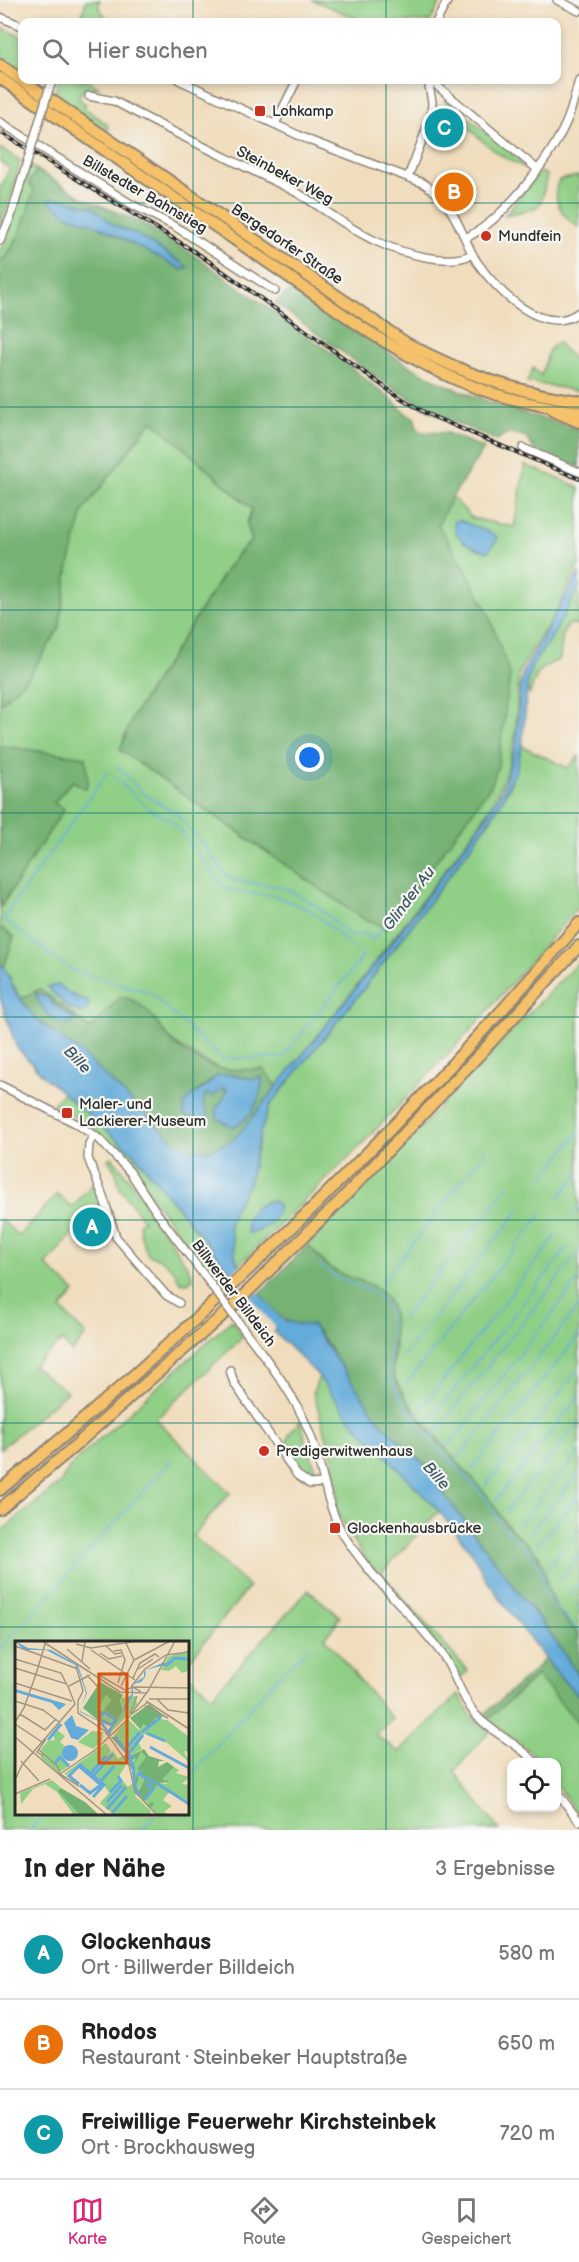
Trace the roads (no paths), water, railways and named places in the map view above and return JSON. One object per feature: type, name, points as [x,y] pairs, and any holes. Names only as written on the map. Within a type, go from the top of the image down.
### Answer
[{"type":"highway","name":"Bergedorfer Straße","points":[[0,66],[18,78]]},
{"type":"highway","name":"Bergedorfer Straße","points":[[0,78],[389,344],[422,363],[481,390],[542,406],[579,412]]},
{"type":"highway","name":"Bergedorfer Straße","points":[[26,84],[406,343],[472,376],[542,396],[579,401]]},
{"type":"highway","points":[[542,406],[579,422]]},
{"type":"highway","points":[[0,1490],[139,1370],[337,1183],[470,1045],[579,923]]},
{"type":"highway","points":[[0,1509],[224,1313],[307,1233],[481,1053],[579,946]]},
{"type":"street","points":[[438,18],[448,0]]},
{"type":"street","points":[[557,0],[579,11]]},
{"type":"street","points":[[0,17],[18,24]]},
{"type":"street","points":[[465,238],[505,208],[537,169],[566,124],[579,80]]},
{"type":"street","points":[[0,241],[11,216],[51,84]]},
{"type":"street","points":[[188,84],[348,156],[423,183],[437,192],[450,208],[472,254],[499,288],[513,300],[541,318],[555,321],[572,317],[579,312]]},
{"type":"street","points":[[275,124],[295,84]]},
{"type":"street","points":[[408,177],[431,117],[430,84]]},
{"type":"street","points":[[434,84],[537,169]]},
{"type":"street","name":"Steinbeker Weg","points":[[89,96],[114,101],[296,193],[379,243],[421,256],[459,259],[472,254]]},
{"type":"street","name":"Billstedter Bahnstieg","points":[[0,122],[131,204],[176,227],[274,291]]},
{"type":"street","points":[[523,448],[579,472]]},
{"type":"street","name":"Billwerder Billdeich","points":[[0,1085],[72,1121],[94,1135],[116,1155],[130,1172],[157,1213],[283,1380],[310,1434],[329,1504],[343,1533],[372,1573],[441,1652],[466,1701],[476,1715],[531,1758]]},
{"type":"street","points":[[94,1135],[89,1144],[88,1158],[116,1237],[166,1295],[179,1303]]},
{"type":"street","points":[[230,1370],[234,1383],[297,1475],[310,1484],[323,1483]]},
{"type":"street","points":[[561,1798],[579,1821]]},
{"type":"water","points":[[50,198],[93,207],[115,226],[136,234],[188,267],[183,270],[92,223],[71,217],[49,201]]},
{"type":"water","points":[[459,520],[485,530],[498,538],[488,552],[460,538],[454,521]]},
{"type":"water","points":[[579,573],[579,587],[556,630],[532,666],[528,679],[522,746],[515,773],[500,804],[473,844],[366,986],[270,1105],[260,1134],[249,1183],[234,1210],[229,1225],[239,1265],[231,1273],[134,1154],[44,1077],[16,1046],[0,998],[0,964],[4,967],[16,993],[36,1019],[81,1053],[175,1142],[195,1150],[211,1150],[233,1140],[387,949],[486,817],[502,790],[516,745],[523,672]]},
{"type":"water","points":[[59,985],[72,995],[89,1002],[87,1010],[81,1013],[67,1007],[47,987]]},
{"type":"water","points":[[36,993],[49,998],[52,1004],[74,1019],[72,1023],[62,1024],[50,1016]]},
{"type":"water","points":[[229,1074],[252,1079],[262,1077],[258,1100],[245,1119],[232,1127],[217,1118],[216,1109],[223,1100],[227,1089],[225,1087],[212,1097],[208,1093],[205,1094],[203,1105],[208,1112],[208,1118],[193,1118],[184,1115],[184,1105],[192,1095],[217,1076]]},
{"type":"water","points":[[273,1201],[279,1206],[275,1216],[264,1228],[248,1233],[248,1217],[258,1206]]},
{"type":"water","points":[[280,1321],[312,1325],[382,1424],[430,1470],[446,1497],[552,1636],[579,1676],[579,1696],[559,1676],[515,1619],[486,1579],[472,1553],[439,1511],[350,1419],[316,1373],[274,1332],[275,1326]]},
{"type":"waterway","name":"Glinder Au","points":[[118,767],[144,794],[180,816],[229,878],[271,885],[294,893],[314,905],[351,936],[366,934],[374,939],[382,928]]},
{"type":"waterway","points":[[107,773],[3,919],[71,970],[149,992],[222,1059],[283,1057],[363,956],[312,911],[273,895],[237,892],[223,886],[173,821],[149,809],[114,777]]},
{"type":"waterway","points":[[543,1178],[579,1132]]},
{"type":"waterway","points":[[381,1284],[485,1151]]},
{"type":"waterway","points":[[559,1197],[579,1173]]},
{"type":"waterway","points":[[401,1320],[509,1185]]},
{"type":"waterway","points":[[573,1215],[579,1208]]},
{"type":"waterway","points":[[403,1356],[520,1209]]},
{"type":"waterway","points":[[406,1384],[541,1215]]},
{"type":"waterway","points":[[416,1415],[556,1236]]},
{"type":"waterway","points":[[428,1423],[567,1248]]},
{"type":"waterway","points":[[431,1437],[579,1252]]},
{"type":"waterway","points":[[320,1265],[336,1276],[371,1291],[383,1301],[390,1322],[390,1375],[402,1401],[422,1430],[483,1495],[500,1522],[535,1559],[547,1595],[579,1631]]},
{"type":"waterway","points":[[448,1447],[579,1279]]},
{"type":"waterway","name":"Bille","points":[[256,1297],[286,1332]]},
{"type":"waterway","points":[[458,1458],[579,1306]]},
{"type":"waterway","points":[[471,1470],[579,1335]]},
{"type":"waterway","points":[[485,1486],[579,1369]]},
{"type":"waterway","points":[[496,1500],[579,1397]]},
{"type":"waterway","points":[[507,1510],[579,1423]]},
{"type":"waterway","points":[[518,1525],[579,1452]]},
{"type":"waterway","points":[[0,1649],[171,1461]]},
{"type":"waterway","points":[[527,1536],[579,1473]]},
{"type":"waterway","points":[[535,1548],[579,1495]]},
{"type":"waterway","points":[[542,1574],[579,1529]]},
{"type":"waterway","points":[[559,1580],[579,1556]]},
{"type":"waterway","points":[[570,1595],[579,1583]]},
{"type":"waterway","points":[[189,1777],[273,1682],[308,1648]]},
{"type":"waterway","points":[[30,1830],[44,1815]]},
{"type":"waterway","points":[[142,1830],[155,1815]]},
{"type":"railway","points":[[0,132],[200,255],[393,393],[427,414],[579,479]]},
{"type":"place","name":"Lohkamp","points":[[260,111]]},
{"type":"place","name":"Freiwillige Feuerwehr Kirchsteinbek","points":[[444,128]]},
{"type":"place","name":"Rhodos","points":[[454,192]]},
{"type":"place","name":"Mundfein","points":[[486,236]]},
{"type":"place","name":"Maler- und Lackierer-Museum","points":[[67,1113]]},
{"type":"place","name":"Glockenhaus","points":[[92,1227]]},
{"type":"place","name":"Predigerwitwenhaus","points":[[264,1451]]},
{"type":"place","name":"Glockenhausbrücke","points":[[335,1528]]}]
